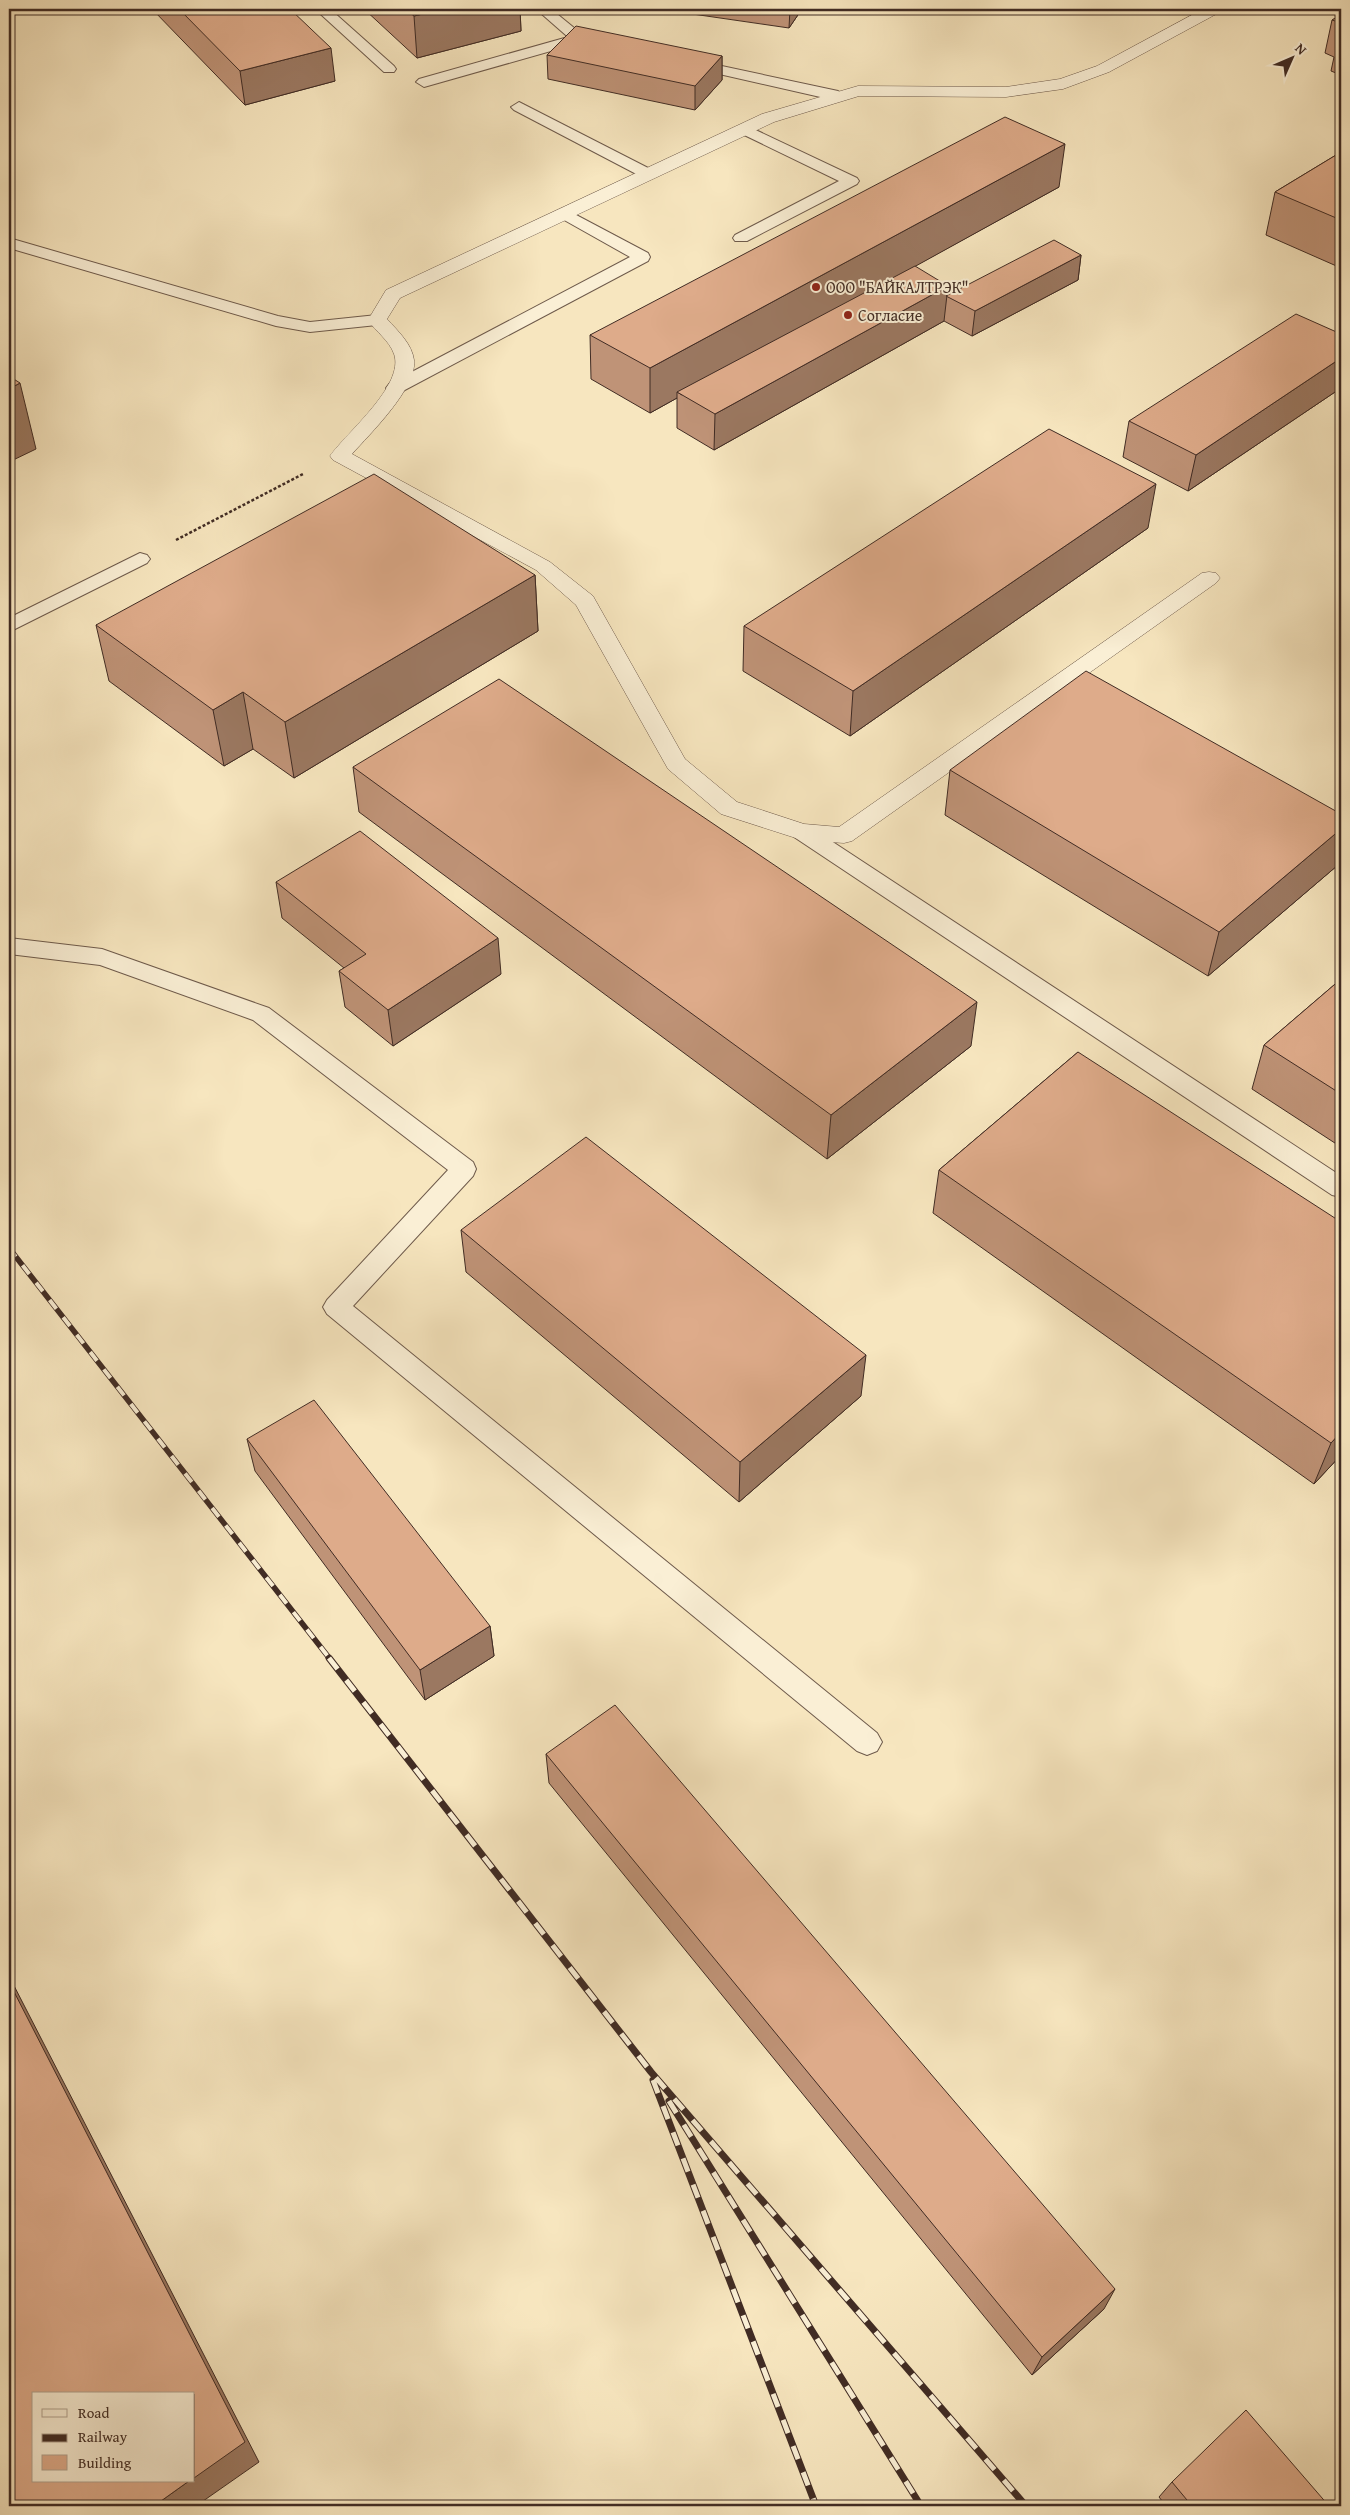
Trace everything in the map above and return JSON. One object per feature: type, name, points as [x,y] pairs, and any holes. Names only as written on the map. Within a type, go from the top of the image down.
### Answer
[{"type":"street","points":[[1209,578],[844,835],[802,832],[729,808],[676,764],[585,601],[543,566],[340,456],[391,397],[405,366],[400,346],[377,320],[394,294],[768,118],[858,91],[1006,92],[1063,84],[1103,69],[1214,9]]},
{"type":"lane","points":[[322,9],[389,70]]},
{"type":"lane","points":[[543,9],[579,39]]},
{"type":"lane","points":[[424,82],[579,39],[618,47]]},
{"type":"lane","points":[[675,60],[838,96]]},
{"type":"lane","points":[[519,107],[648,174]]},
{"type":"lane","points":[[741,238],[850,181],[743,129]]},
{"type":"lane","points":[[395,388],[642,257],[563,213]]},
{"type":"lane","points":[[9,243],[276,321],[310,327],[377,320]]},
{"type":"lane","points":[[9,626],[140,559]]},
{"type":"lane","points":[[802,832],[1341,1188]]},
{"type":"lane","points":[[9,946],[102,957],[261,1014],[464,1169],[336,1307],[868,1742]]},
{"type":"path","points":[[140,559],[340,456]]},
{"type":"building","points":[[179,9],[290,9],[331,48],[240,71]]},
{"type":"building","points":[[405,9],[445,9],[414,16]]},
{"type":"building","points":[[1341,15],[1341,23],[1332,20]]},
{"type":"building","points":[[576,26],[722,56],[695,86],[547,55]]},
{"type":"building","points":[[1005,117],[1065,144],[650,368],[590,335]]},
{"type":"building","points":[[1341,152],[1341,220],[1275,192]]},
{"type":"building","points":[[1054,240],[1081,255],[975,311],[946,296]]},
{"type":"building","points":[[915,266],[948,286],[715,414],[677,392]]},
{"type":"building","points":[[1296,314],[1341,334],[1341,358],[1196,455],[1129,421]]},
{"type":"building","points":[[9,376],[20,383],[9,389]]},
{"type":"building","points":[[1049,429],[1156,484],[853,691],[744,626]]},
{"type":"building","points":[[374,474],[535,575],[285,722],[243,692],[213,710],[96,625]]},
{"type":"building","points":[[1086,671],[1341,814],[1341,829],[1219,932],[950,770]]},
{"type":"building","points":[[499,679],[977,1002],[831,1115],[353,767]]},
{"type":"building","points":[[360,831],[498,938],[388,1010],[339,971],[366,954],[276,882]]},
{"type":"building","points":[[1341,979],[1341,1094],[1264,1045]]},
{"type":"building","points":[[1078,1052],[1341,1222],[1341,1432],[1331,1443],[939,1170]]},
{"type":"building","points":[[586,1137],[866,1355],[740,1462],[461,1230]]},
{"type":"building","points":[[314,1400],[490,1626],[420,1670],[247,1439]]},
{"type":"building","points":[[615,1705],[1115,2289],[1042,2357],[546,1754]]},
{"type":"building","points":[[9,1982],[245,2442],[195,2477],[195,2392],[32,2392],[32,2482],[188,2482],[154,2506],[9,2506]]},
{"type":"building","points":[[1246,2410],[1329,2506],[1192,2506],[1172,2482]]},
{"type":"railway","points":[[9,1248],[330,1659]]},
{"type":"railway","points":[[329,1658],[651,2072],[1026,2506]]},
{"type":"railway","points":[[653,2080],[816,2506]]},
{"type":"railway","points":[[669,2101],[921,2506]]},
{"type":"place","name":"ООО \"БАЙКАЛТРЭК\"","points":[[816,287]]},
{"type":"place","name":"Согласие","points":[[848,315]]}]
